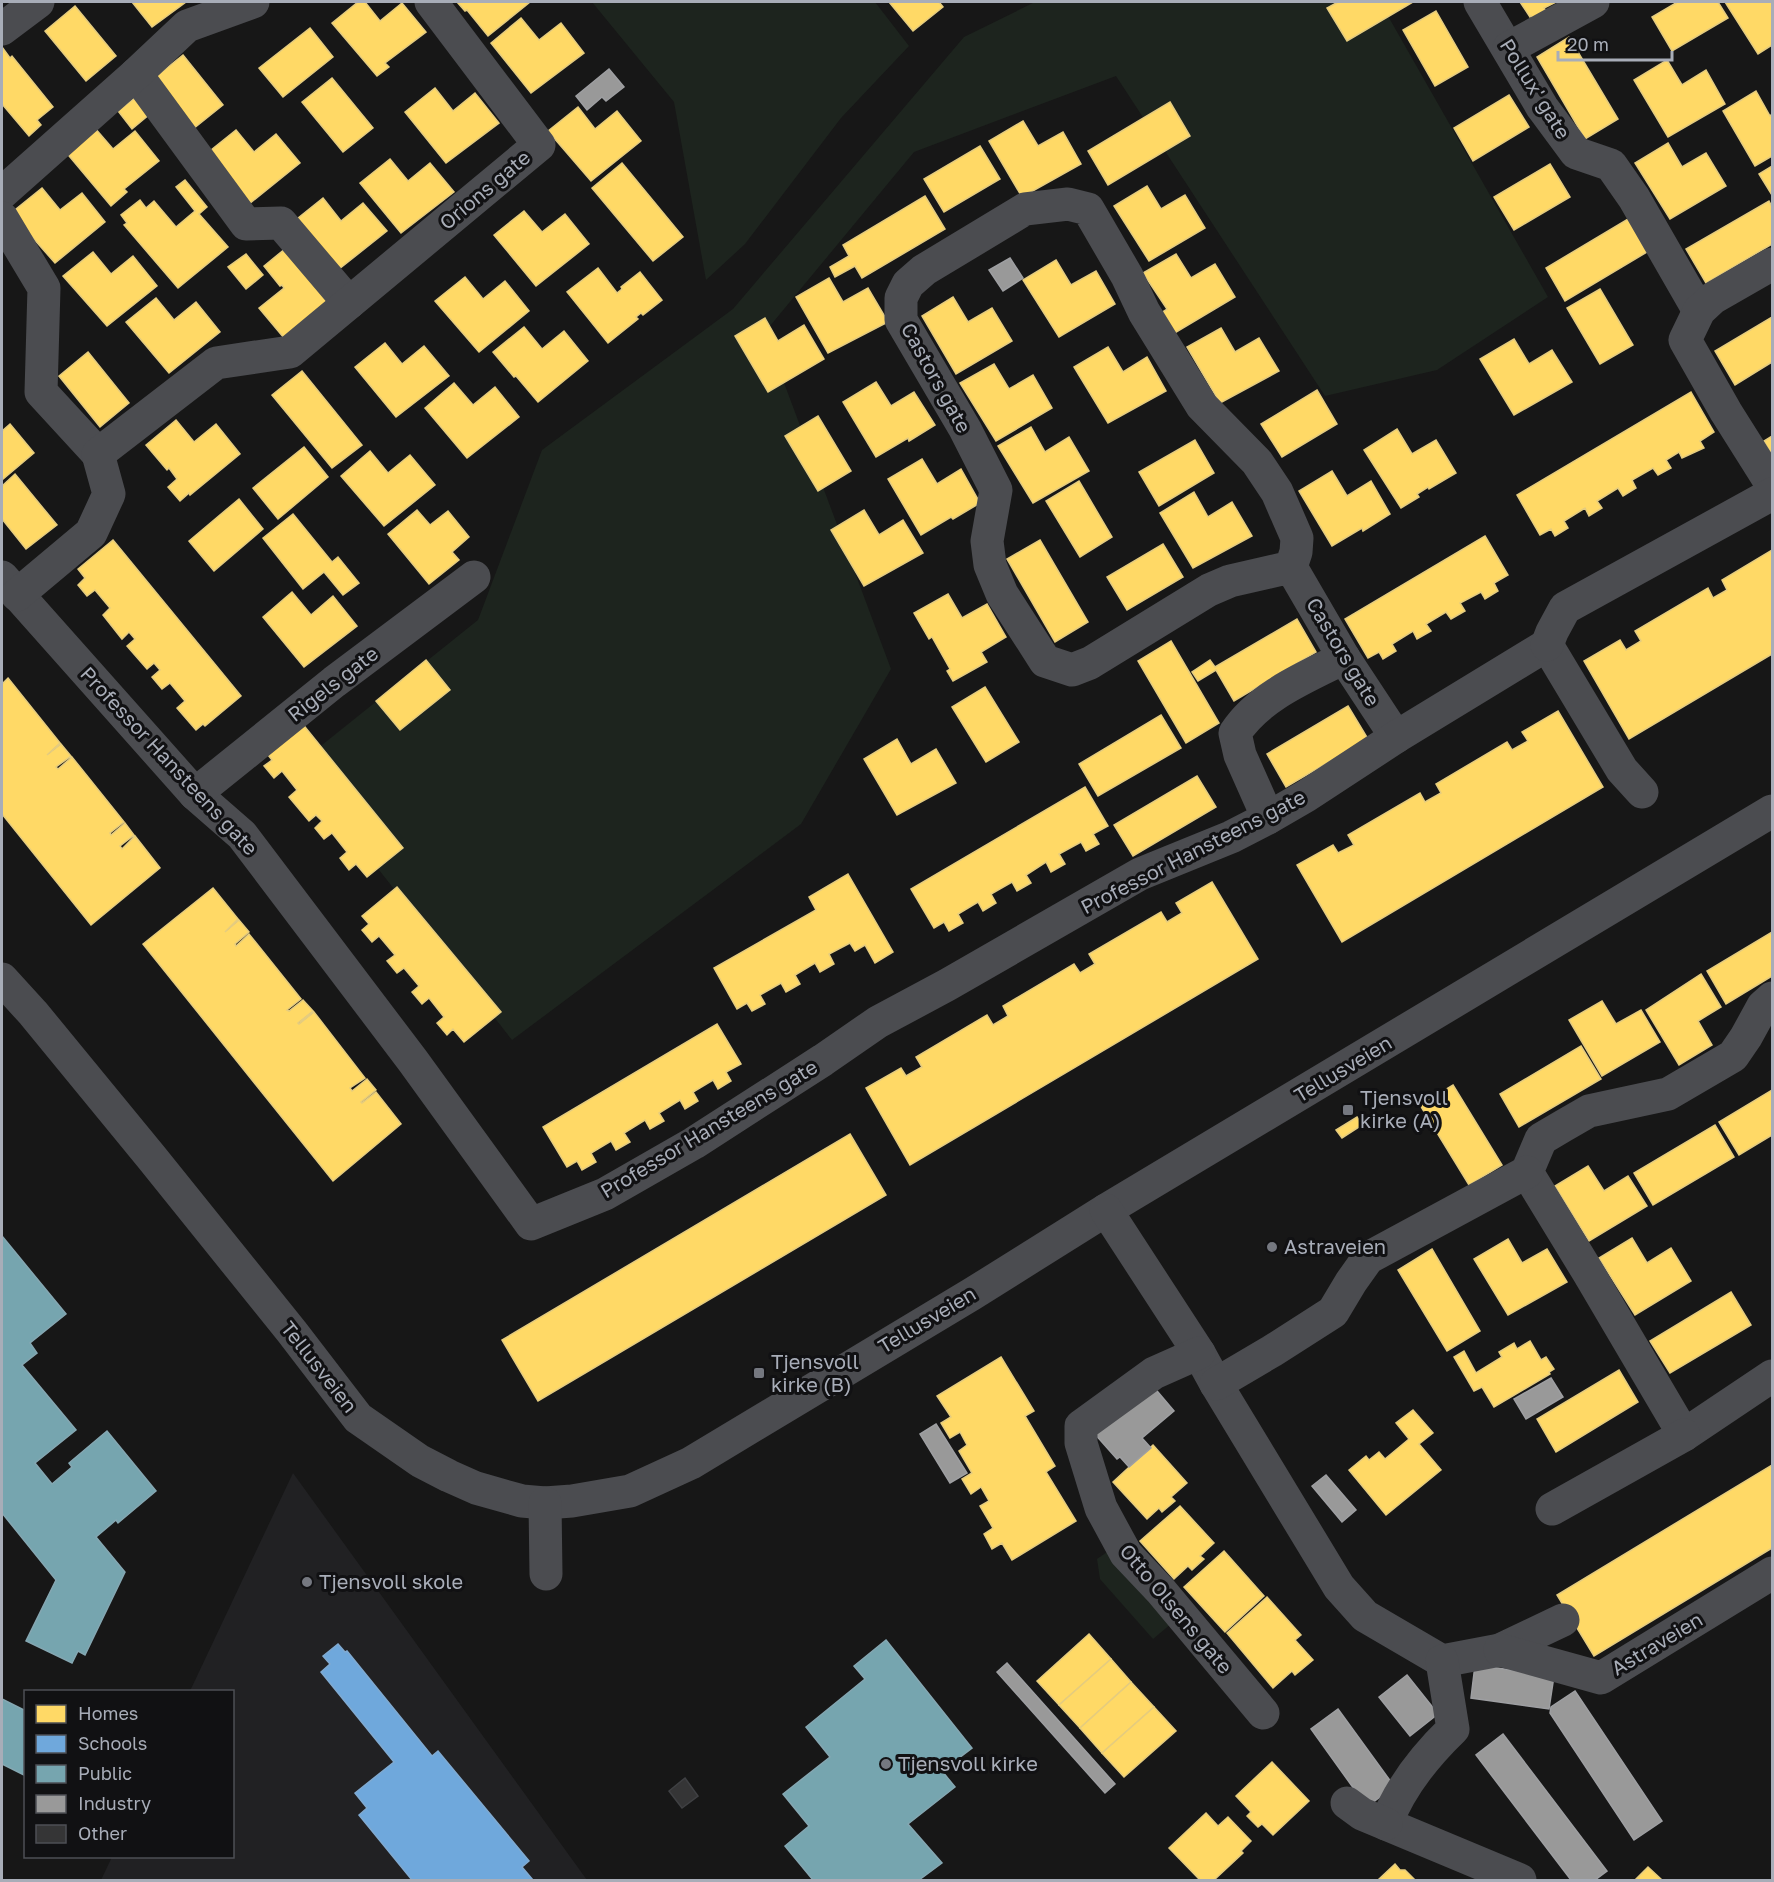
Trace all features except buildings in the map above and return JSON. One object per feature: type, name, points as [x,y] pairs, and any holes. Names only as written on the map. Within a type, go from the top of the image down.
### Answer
[{"type":"street","points":[[2,29],[38,2]]},
{"type":"street","points":[[2,193],[187,26],[254,2]]},
{"type":"street","name":"Orions gate","points":[[98,454],[216,363],[290,351],[539,145],[431,2]]},
{"type":"street","name":"Pollux' gate","points":[[1480,2],[1542,107],[1575,153],[1611,165],[1634,198],[1699,311]]},
{"type":"street","points":[[1509,48],[1593,2]]},
{"type":"street","points":[[136,74],[246,224],[281,223],[349,303]]},
{"type":"street","name":"Castors gate","points":[[1291,567],[1230,581],[1209,590],[1090,663],[1072,670],[1045,661],[1002,594],[990,565],[987,541],[996,490],[965,429],[901,320],[901,298],[908,284],[924,270],[1025,209],[1068,204],[1088,209],[1127,276],[1144,312],[1202,406],[1257,462],[1277,492],[1297,538],[1296,552],[1291,567],[1344,658],[1396,736]]},
{"type":"street","points":[[2,218],[44,288],[41,392],[98,454],[109,494],[91,533],[9,586]]},
{"type":"street","points":[[1773,264],[1713,298],[1699,311],[1685,340],[1726,412],[1773,485]]},
{"type":"street","points":[[1642,792],[1622,770],[1547,645],[1552,632],[1565,608],[1773,494]]},
{"type":"street","name":"Rigels gate","points":[[195,794],[333,682],[474,577]]},
{"type":"street","name":"Professor Hansteens gate","points":[[9,586],[195,794],[242,835],[413,1060],[531,1224],[605,1194],[664,1160],[878,1022],[1140,874],[1231,837],[1268,818],[1322,786],[1396,736],[1547,645]]},
{"type":"street","points":[[1268,818],[1240,754],[1235,733],[1244,718],[1289,685],[1344,658]]},
{"type":"street","name":"Tellusveien","points":[[2,979],[63,1049],[292,1332],[358,1418],[420,1461],[449,1476],[510,1498],[545,1503],[572,1501],[630,1491],[691,1463],[972,1294],[1106,1210],[1773,811]]},
{"type":"street","points":[[1216,1384],[1272,1352],[1333,1312],[1368,1258],[1527,1172],[1540,1139],[1589,1111],[1668,1094],[1733,1056],[1763,1006],[1773,998]]},
{"type":"street","points":[[1527,1172],[1684,1435]]},
{"type":"street","points":[[1106,1210],[1199,1353],[1339,1587],[1365,1616],[1442,1661],[1453,1729],[1433,1748],[1406,1784],[1386,1824]]},
{"type":"street","name":"Otto Olsens gate","points":[[1199,1353],[1154,1372],[1081,1426],[1081,1443],[1101,1508],[1126,1554],[1161,1591],[1263,1713]]},
{"type":"street","points":[[1552,1509],[1684,1435],[1773,1376]]},
{"type":"street","points":[[545,1503],[546,1574]]},
{"type":"street","name":"Astraveien","points":[[1500,1650],[1601,1678],[1773,1573]]},
{"type":"street","name":"Astraveien","points":[[1442,1661],[1500,1650],[1563,1620]]},
{"type":"street","points":[[1347,1803],[1362,1814],[1520,1881]]},
{"type":"shaded area","points":[[592,2],[875,2],[909,46],[841,118],[745,244],[706,280],[674,102]]},
{"type":"shaded area","points":[[1035,2],[1380,2],[1548,297],[1437,370],[1325,396],[1116,76],[914,152],[765,332],[891,669],[801,824],[512,1040],[297,765],[478,620],[542,450],[733,309],[964,37]]},
{"type":"shaded area","name":"Tjensvoll skole","points":[[293,1473],[587,1880],[101,1880],[112,1858],[234,1858],[234,1690],[190,1690]]},
{"type":"shaded area","points":[[1110,1550],[1172,1623],[1153,1639],[1100,1579],[1097,1559]]},
{"type":"place","name":"Tjensvoll kirke (A)","points":[[1348,1110]]},
{"type":"place","name":"Astraveien","points":[[1272,1247]]},
{"type":"place","name":"Tjensvoll kirke (B)","points":[[759,1373]]},
{"type":"place","name":"Tjensvoll skole","points":[[307,1582]]},
{"type":"place","name":"Tjensvoll kirke","points":[[886,1764]]}]
